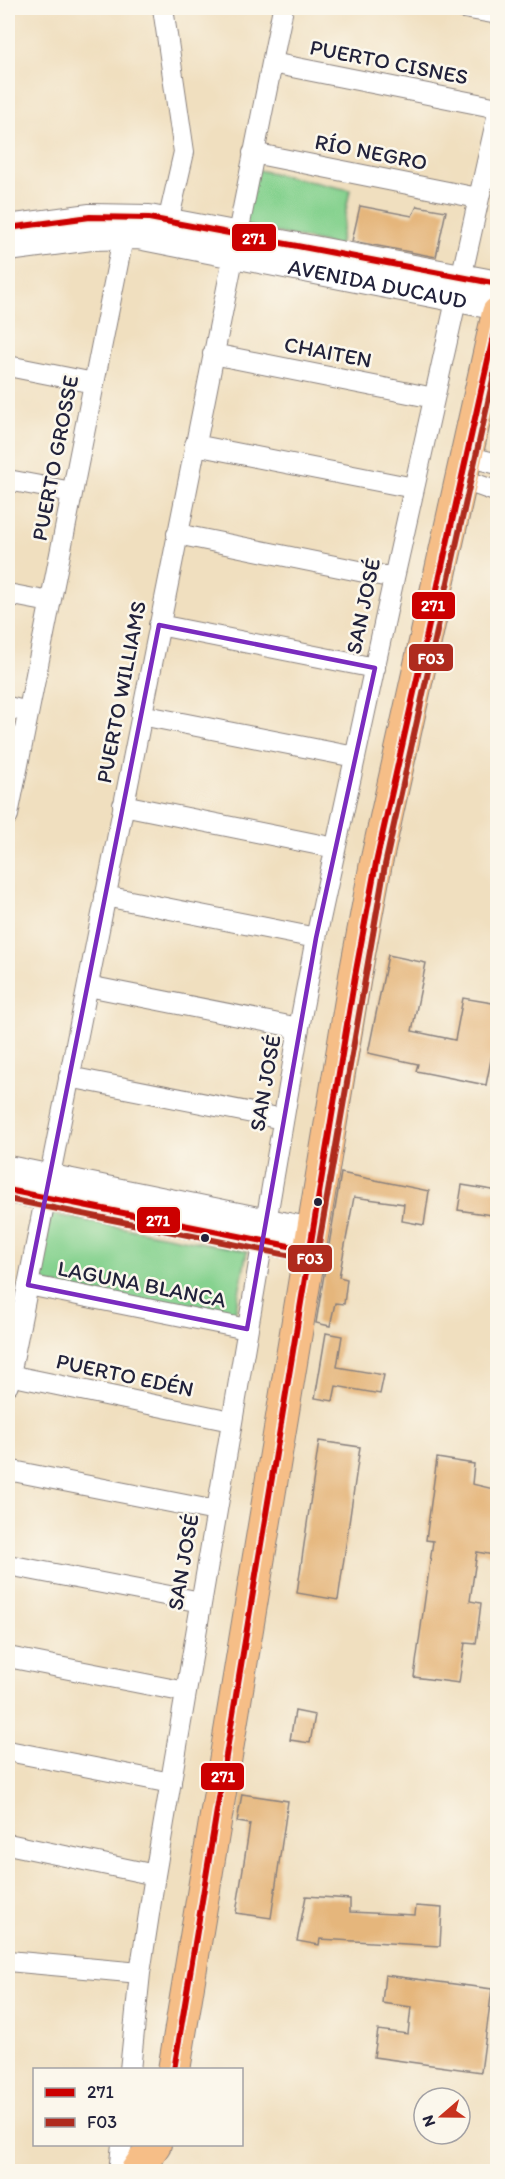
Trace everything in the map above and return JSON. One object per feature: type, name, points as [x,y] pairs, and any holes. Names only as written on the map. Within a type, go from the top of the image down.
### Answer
[{"type":"main road","points":[[174,2068],[355,976],[376,863],[498,313]]},
{"type":"main road","points":[[136,2172],[154,2146]]},
{"type":"main road","points":[[166,2172],[170,2146]]},
{"type":"street","points":[[163,8],[184,152],[167,230]]},
{"type":"street","name":"PUERTO WILLIAMS","points":[[8,1380],[283,8]]},
{"type":"street","points":[[464,8],[498,14]]},
{"type":"street","name":"PUERTO CISNES","points":[[272,63],[498,108]]},
{"type":"street","name":"SAN JOSÉ","points":[[130,2068],[140,1973],[155,1875],[299,1028],[393,578],[498,113]]},
{"type":"street","name":"RÍO NEGRO","points":[[254,153],[478,198]]},
{"type":"street","name":"AVENIDA DUCAUD","points":[[8,228],[90,217],[125,226],[167,230],[458,289],[498,307]]},
{"type":"street","name":"AVENIDA DUCAUD","points":[[8,248],[91,237],[125,226]]},
{"type":"street","name":"PUERTO GROSSE","points":[[8,814],[125,226]]},
{"type":"street","name":"AVENIDA DUCAUD","points":[[458,289],[498,284]]},
{"type":"street","name":"CHAITEN","points":[[213,354],[434,398]]},
{"type":"street","points":[[8,366],[94,383]]},
{"type":"street","points":[[195,445],[414,488]]},
{"type":"street","points":[[463,467],[498,464]]},
{"type":"street","points":[[463,467],[498,492]]},
{"type":"street","points":[[8,480],[72,492]]},
{"type":"street","points":[[177,534],[393,578]]},
{"type":"street","points":[[8,594],[50,602]]},
{"type":"street","points":[[159,625],[375,668]]},
{"type":"street","points":[[8,708],[28,712]]},
{"type":"street","points":[[141,715],[355,758]]},
{"type":"street","points":[[123,805],[335,848]]},
{"type":"street","points":[[105,896],[316,938]]},
{"type":"street","points":[[88,986],[299,1028]]},
{"type":"street","points":[[69,1077],[283,1119]]},
{"type":"street","points":[[8,1169],[48,1188],[311,1240]]},
{"type":"street","points":[[8,1190],[48,1188]]},
{"type":"street","name":"LAGUNA BLANCA","points":[[28,1285],[247,1329]]},
{"type":"street","name":"PUERTO EDÉN","points":[[8,1380],[231,1421]]},
{"type":"street","points":[[8,1470],[216,1510]]},
{"type":"street","points":[[8,1565],[201,1602]]},
{"type":"street","points":[[8,1657],[186,1692]]},
{"type":"street","points":[[8,1751],[171,1783]]},
{"type":"street","points":[[8,1844],[155,1875]]},
{"type":"street","points":[[8,1961],[140,1973]]},
{"type":"street","points":[[118,2172],[122,2146]]},
{"type":"highlighted area","points":[[159,625],[375,668],[316,938],[247,1329],[28,1285]]},
{"type":"green space","points":[[253,169],[350,190],[339,246],[241,225]]},
{"type":"green space","points":[[50,1214],[247,1251],[234,1319],[38,1282]]},
{"type":"building","points":[[360,206],[412,216],[417,206],[446,211],[436,257],[352,241]]},
{"type":"building","points":[[388,955],[426,963],[412,1031],[455,1040],[463,998],[498,1004],[498,1025],[486,1085],[416,1071],[418,1064],[368,1053]]},
{"type":"building","points":[[341,1173],[429,1191],[424,1225],[402,1221],[404,1204],[354,1197],[339,1277],[347,1279],[344,1304],[335,1303],[330,1326],[316,1323]]},
{"type":"building","points":[[462,1185],[498,1191],[498,1216],[458,1210]]},
{"type":"building","points":[[326,1333],[342,1336],[337,1367],[384,1375],[380,1394],[336,1386],[333,1401],[315,1398]]},
{"type":"building","points":[[319,1441],[360,1447],[338,1600],[297,1593]]},
{"type":"building","points":[[437,1458],[474,1464],[472,1484],[498,1490],[498,1531],[493,1555],[477,1552],[470,1601],[481,1603],[476,1644],[465,1643],[459,1683],[414,1677],[433,1541],[426,1540]]},
{"type":"building","points":[[295,1711],[315,1715],[310,1743],[290,1740]]},
{"type":"building","points":[[242,1794],[288,1801],[271,1918],[236,1913],[250,1824],[237,1822]]},
{"type":"building","points":[[306,1896],[350,1899],[350,1912],[415,1915],[416,1906],[442,1908],[440,1946],[320,1939],[319,1945],[297,1941]]},
{"type":"building","points":[[385,1975],[492,1989],[481,2072],[374,2057],[378,2030],[408,2034],[411,2007],[382,2003]]},
{"type":"transit line","name":"271","points":[[8,228],[90,217],[149,218],[498,284]]},
{"type":"transit line","name":"271","points":[[174,2068],[355,976],[376,863],[498,315]]},
{"type":"transit line","name":"F03","points":[[8,1199],[307,1259],[317,1255],[385,865],[498,357]]},
{"type":"transit line","name":"271","points":[[8,1190],[309,1250]]}]
